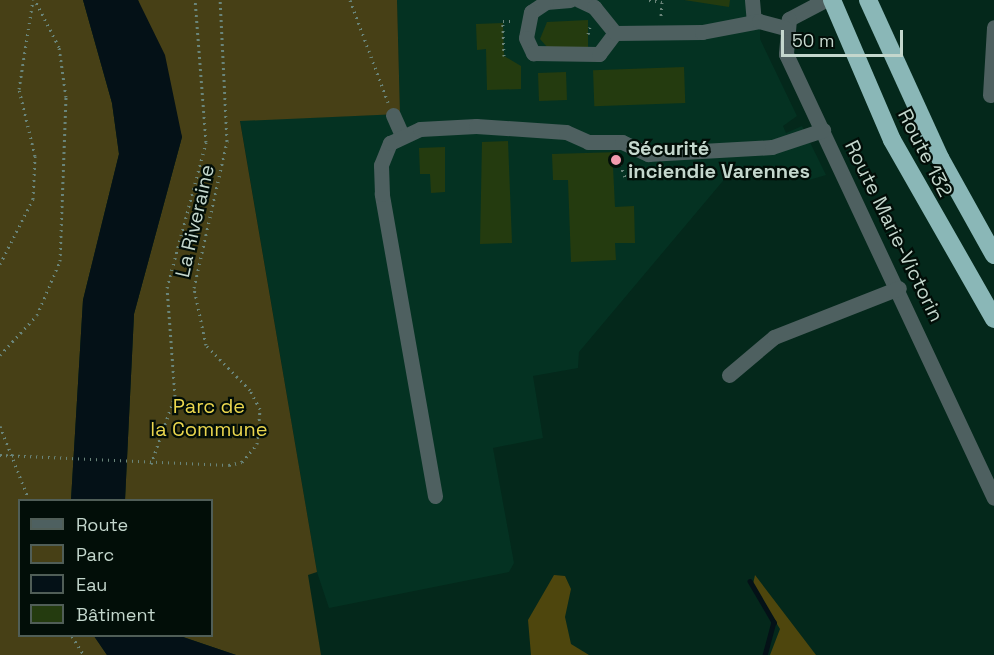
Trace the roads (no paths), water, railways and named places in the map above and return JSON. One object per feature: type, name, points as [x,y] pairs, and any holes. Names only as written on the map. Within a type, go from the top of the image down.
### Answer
[{"type":"highway","name":"Route 132","points":[[832,0],[896,148],[994,319]]},
{"type":"highway","name":"Route 132","points":[[868,0],[939,158],[994,255]]},
{"type":"street","points":[[570,0],[546,2],[531,12],[526,38],[533,53],[599,54],[615,33]]},
{"type":"street","points":[[579,0],[594,7],[615,33]]},
{"type":"street","points":[[752,0],[754,21]]},
{"type":"street","points":[[615,33],[702,32],[754,21],[785,28],[800,10],[825,0]]},
{"type":"street","points":[[990,94],[994,27]]},
{"type":"street","name":"Route Marie-Victorin","points":[[785,28],[789,63],[899,288],[994,498]]},
{"type":"street","points":[[393,115],[402,135]]},
{"type":"street","points":[[435,496],[382,194],[386,150],[402,135],[476,126],[566,132],[588,142],[622,142],[648,154],[772,147],[823,130]]},
{"type":"street","points":[[729,375],[774,337],[899,288]]},
{"type":"water","points":[[83,0],[138,0],[165,55],[182,137],[134,314],[125,499],[71,499],[83,300],[119,154],[112,103]]},
{"type":"water","points":[[95,637],[183,637],[236,655],[107,655]]},
{"type":"waterway","points":[[750,581],[774,622],[765,655]]},
{"type":"place","name":"Sécurité inciendie Varennes","points":[[616,160]]},
{"type":"park label","name":"Parc de la Commune","points":[[209,418]]}]
